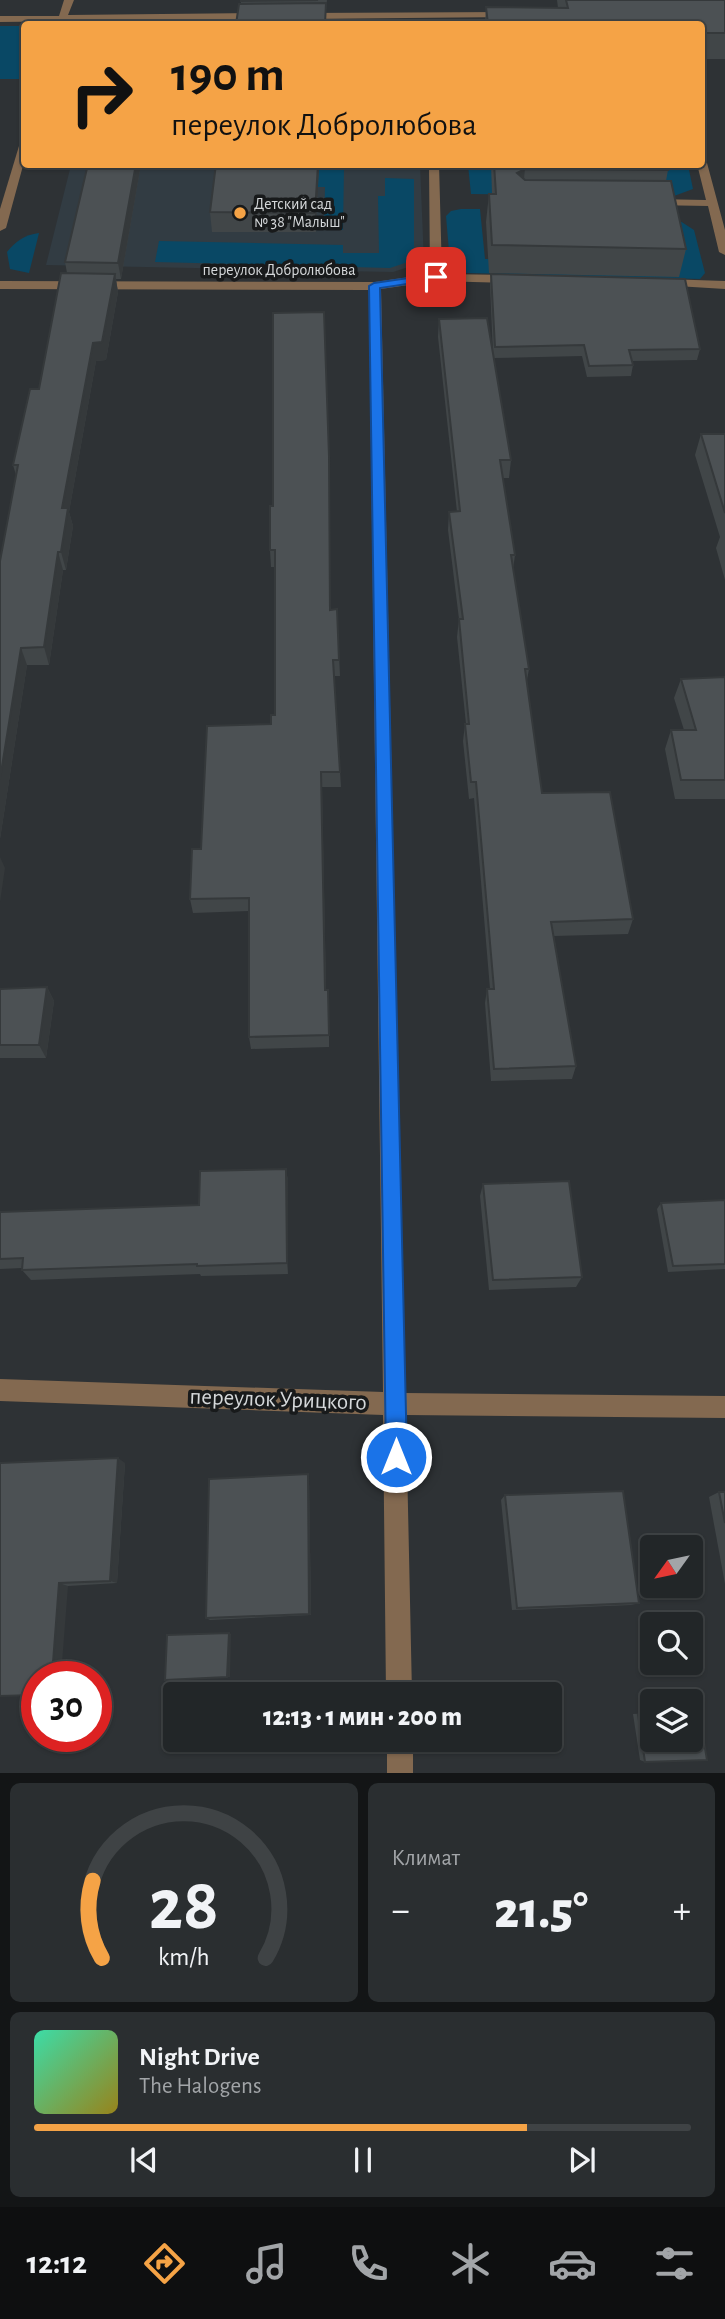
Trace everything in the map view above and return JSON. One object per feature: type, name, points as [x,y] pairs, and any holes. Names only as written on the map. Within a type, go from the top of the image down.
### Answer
[{"type":"street","points":[[63,19],[69,0]]},
{"type":"street","points":[[291,16],[385,11],[432,20],[513,15]]},
{"type":"street","points":[[0,19],[264,16]]},
{"type":"street","points":[[0,228],[21,156]]},
{"type":"street","points":[[435,168],[436,277]]},
{"type":"street","points":[[703,168],[725,252]]},
{"type":"street","points":[[644,202],[712,203]]},
{"type":"street","name":"переулок Добролюбова","points":[[0,285],[374,286],[436,277],[533,279]]},
{"type":"street","points":[[656,283],[725,285]]},
{"type":"street","points":[[374,286],[399,1682]]},
{"type":"street","name":"переулок Урицкого","points":[[0,1390],[396,1404],[725,1407]]},
{"type":"street","points":[[400,1752],[400,1773]]},
{"type":"shaded area","points":[[0,26],[21,26],[21,79],[0,79]]},
{"type":"shaded area","name":"Детский сад № 38 \"Малыш\"","points":[[70,168],[420,168],[424,262],[393,272],[46,265]]},
{"type":"shaded area","points":[[273,168],[344,168],[343,230],[324,230],[325,187],[272,187]]},
{"type":"shaded area","points":[[468,168],[689,168],[693,189],[674,196],[471,194]]},
{"type":"shaded area","points":[[385,178],[414,179],[414,260],[390,268],[155,262],[159,241],[343,245],[343,253],[379,253],[378,196],[385,196]]},
{"type":"shaded area","points":[[480,209],[485,259],[679,262],[677,219],[694,230],[705,273],[700,279],[467,273],[457,270],[450,263],[446,216],[451,211]]},
{"type":"shaded area","points":[[39,233],[29,273],[10,269],[7,252],[21,239]]},
{"type":"building","points":[[241,0],[318,0],[241,1]]},
{"type":"building","points":[[566,0],[725,0],[725,33],[705,33],[705,21],[488,21],[486,7],[568,8]]},
{"type":"building","points":[[326,3],[325,21],[236,21],[239,4]]},
{"type":"building","points":[[87,168],[135,168],[118,263],[65,262]]},
{"type":"building","points":[[216,168],[318,168],[315,213],[210,212]]},
{"type":"building","points":[[494,168],[668,168],[525,169],[517,173],[525,180],[671,181],[686,249],[492,245],[489,194],[496,194]]},
{"type":"building","points":[[61,273],[115,274],[102,342],[93,343],[62,508],[68,508],[61,552],[58,552],[44,647],[21,648],[0,779],[0,561],[18,465],[13,465],[30,389],[39,389]]},
{"type":"building","points":[[491,274],[685,279],[700,349],[629,350],[633,365],[589,366],[584,345],[495,347]]},
{"type":"building","points":[[324,312],[329,456],[330,610],[337,609],[339,660],[333,660],[340,772],[321,772],[325,990],[328,990],[329,1035],[249,1037],[249,898],[190,899],[192,849],[201,849],[207,726],[271,724],[271,715],[275,715],[275,550],[270,550],[270,506],[273,506],[273,313]]},
{"type":"building","points":[[487,318],[511,460],[500,460],[515,555],[511,555],[529,669],[525,669],[542,793],[610,792],[633,919],[551,922],[576,1066],[494,1069],[487,989],[494,989],[476,782],[471,782],[465,724],[469,724],[459,619],[463,619],[449,512],[460,511],[439,319]]},
{"type":"building","points":[[701,434],[725,434],[725,513]]},
{"type":"building","points":[[725,677],[725,780],[681,780],[671,730],[696,730],[681,679]]},
{"type":"building","points":[[47,987],[39,1045],[0,1045],[0,989]]},
{"type":"building","points":[[286,1169],[287,1263],[22,1270],[23,1258],[0,1259],[0,1212],[199,1205],[200,1171]]},
{"type":"building","points":[[569,1181],[582,1277],[493,1280],[483,1184]]},
{"type":"building","points":[[725,1200],[725,1264],[673,1266],[661,1203]]},
{"type":"building","points":[[118,1458],[110,1581],[59,1583],[53,1661],[21,1661],[21,1695],[0,1696],[0,1463]]},
{"type":"building","points":[[308,1474],[309,1614],[206,1618],[209,1479]]},
{"type":"building","points":[[623,1491],[639,1603],[517,1608],[505,1495]]},
{"type":"building","points":[[719,1492],[725,1492],[725,1523]]},
{"type":"building","points":[[229,1633],[227,1677],[165,1680],[167,1635]]},
{"type":"building","points":[[703,1736],[707,1760],[645,1762],[644,1752],[703,1752]]},
{"type":"place","name":"Детский сад № 38 \"Малыш\"","points":[[240,213]]},
{"type":"route","points":[[396,1457],[374,286],[436,277]]}]
